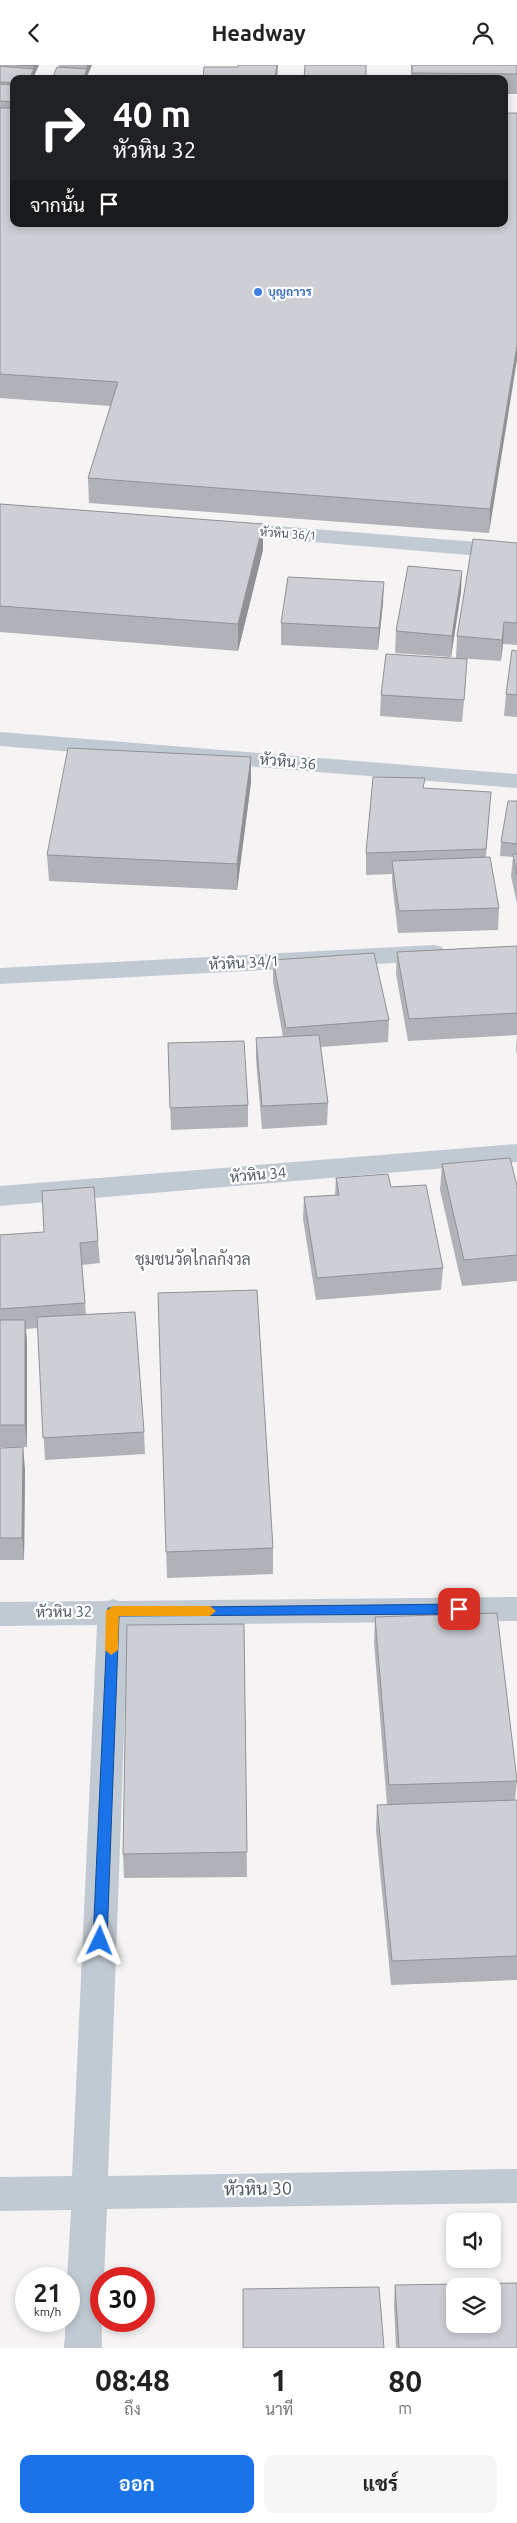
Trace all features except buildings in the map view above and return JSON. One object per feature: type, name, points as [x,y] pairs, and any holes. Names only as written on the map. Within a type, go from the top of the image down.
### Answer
[{"type":"street","name":"หัวหิน 36/1","points":[[209,528],[517,551]]},
{"type":"street","name":"หัวหิน 36","points":[[0,739],[517,781]]},
{"type":"street","name":"หัวหิน 34/1","points":[[0,976],[457,951]]},
{"type":"street","name":"หัวหิน 34","points":[[0,1196],[517,1153]]},
{"type":"street","name":"หัวหิน 32","points":[[0,1614],[113,1611],[517,1609]]},
{"type":"street","points":[[83,2348],[113,1611]]},
{"type":"street","name":"หัวหิน 30","points":[[0,2194],[517,2186]]},
{"type":"slow traffic","points":[[111,1650],[113,1611],[210,1611]]},
{"type":"place","name":"บุญถาวร","points":[[258,292]]},
{"type":"district","name":"ชุมชนวัดไกลกังวล","points":[[193,1259]]},
{"type":"route","points":[[100,1941],[113,1611],[459,1609]]}]
